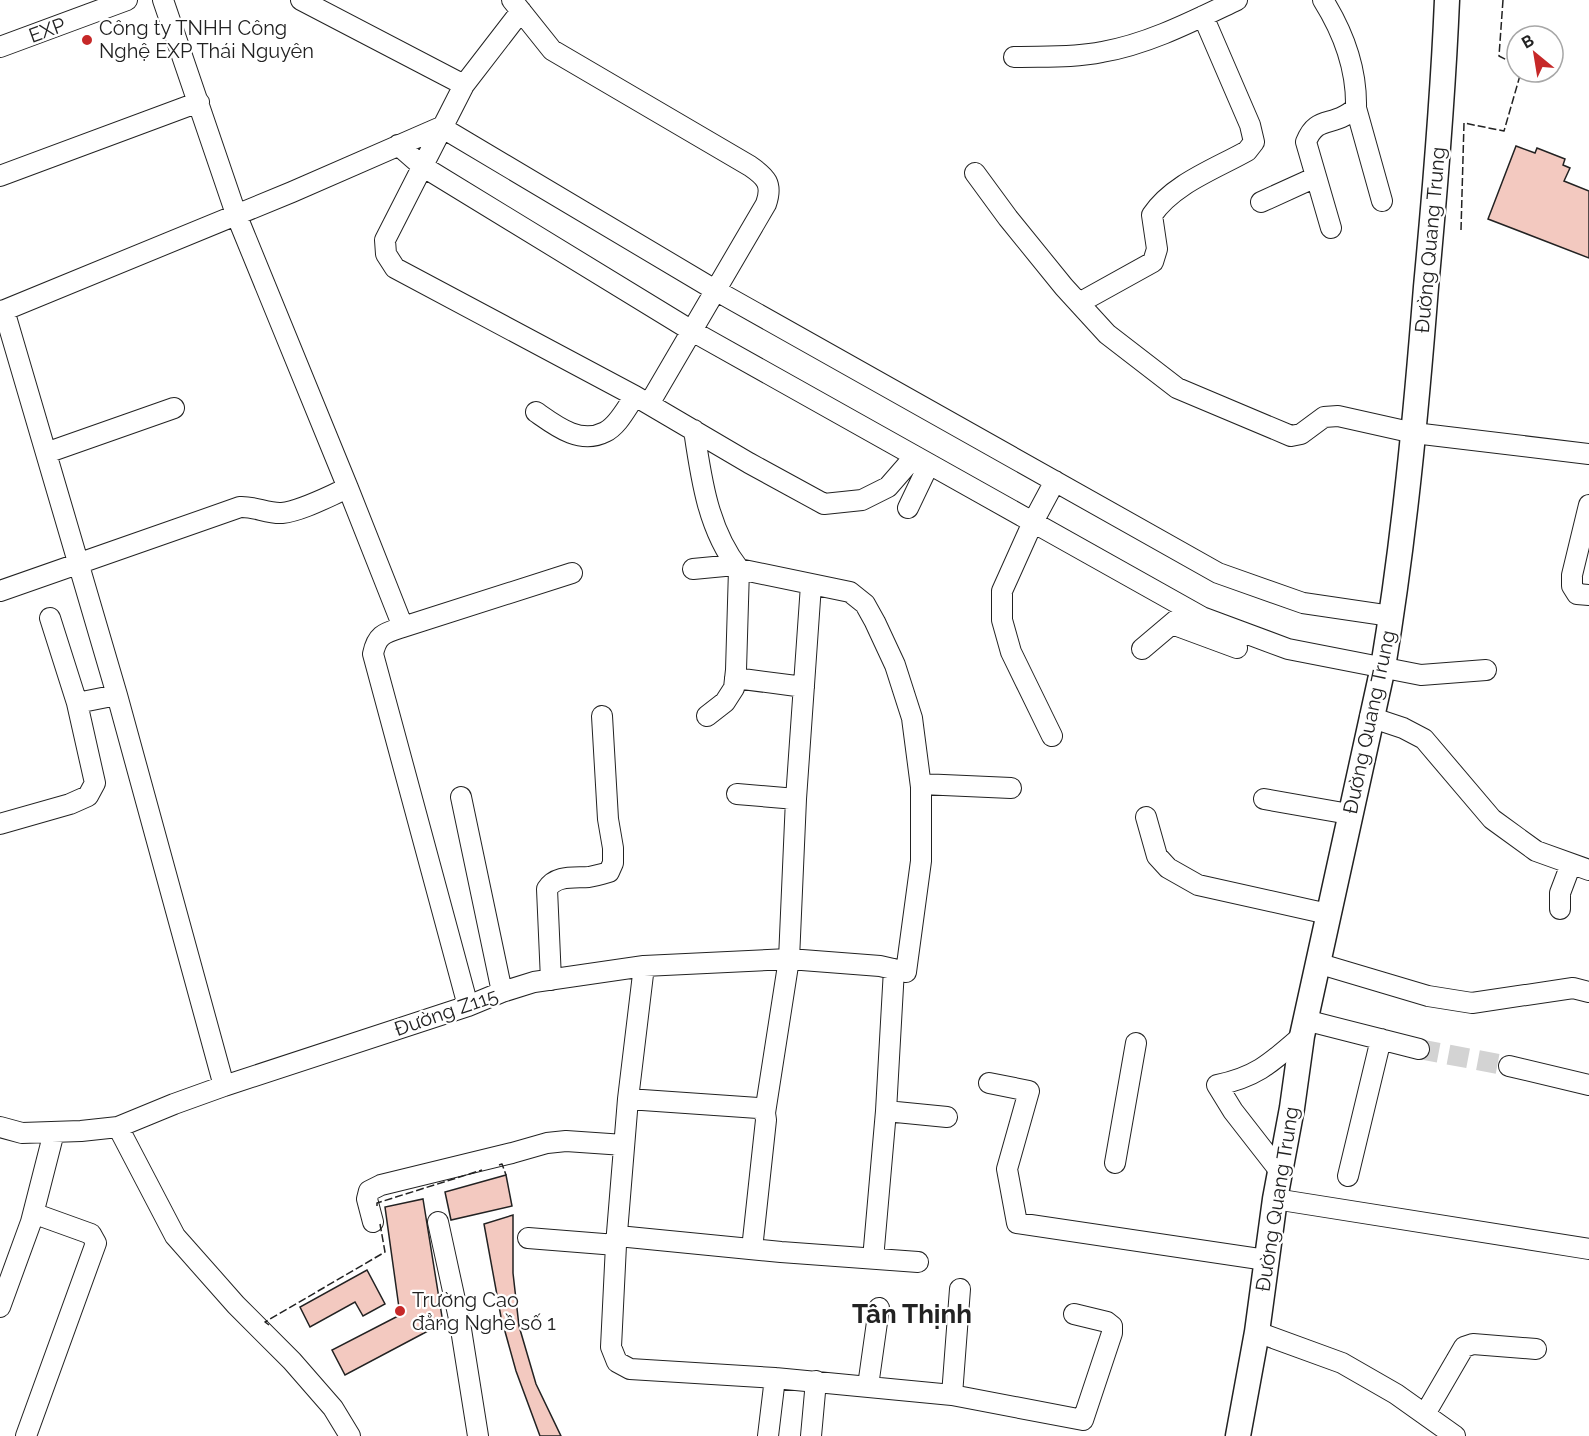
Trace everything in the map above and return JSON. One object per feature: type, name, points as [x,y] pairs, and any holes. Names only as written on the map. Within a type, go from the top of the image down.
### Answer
[{"type":"main road","name":"Đường Quang Trung","points":[[1238,1436],[1257,1332],[1279,1170],[1292,1108],[1304,1028],[1370,717],[1383,667],[1391,616],[1414,434],[1444,85],[1447,0]]},
{"type":"street","name":"EXP","points":[[0,47],[127,0]]},
{"type":"street","points":[[163,0],[236,214],[403,627]]},
{"type":"street","points":[[301,0],[464,85]]},
{"type":"street","points":[[1014,57],[1103,52],[1150,38],[1237,0]]},
{"type":"street","points":[[1323,0],[1334,18],[1352,65],[1357,89],[1356,108],[1382,201]]},
{"type":"street","points":[[536,412],[560,429],[576,435],[591,436],[606,432],[642,400],[692,331],[766,204],[770,186],[761,174],[750,166],[552,50],[516,6],[464,85],[385,240],[386,254],[395,268],[642,400],[749,464],[824,504],[862,500],[888,487],[922,460]]},
{"type":"street","points":[[1079,303],[1153,262],[1156,249],[1152,215],[1161,201],[1246,151],[1254,142],[1250,125],[1203,16]]},
{"type":"street","points":[[0,176],[199,102]]},
{"type":"street","points":[[1331,228],[1306,142],[1310,130],[1325,122],[1343,117],[1356,108]]},
{"type":"street","points":[[441,128],[715,290],[1218,573],[1303,603],[1391,616]]},
{"type":"street","points":[[224,1086],[117,695],[2,311],[441,128]]},
{"type":"street","points":[[398,145],[422,166],[692,331],[1202,617],[1288,649],[1421,675],[1486,670]]},
{"type":"street","points":[[975,174],[1008,218],[1107,334],[1177,388],[1291,436],[1302,434],[1324,417],[1338,416],[1414,434],[1589,454]]},
{"type":"street","points":[[1261,202],[1316,177]]},
{"type":"street","points":[[46,453],[174,408]]},
{"type":"street","points":[[694,430],[702,488],[723,544],[737,567],[734,688],[725,702],[707,717]]},
{"type":"street","points":[[908,508],[922,460]]},
{"type":"street","points":[[1052,736],[1011,652],[1002,620],[1002,591],[1033,522],[1055,481]]},
{"type":"street","points":[[0,591],[240,507],[252,506],[280,513],[295,510],[348,488]]},
{"type":"street","points":[[1589,505],[1572,575],[1572,586],[1577,594],[1589,595]]},
{"type":"street","points":[[693,569],[737,567],[850,592],[865,604],[895,665],[912,718],[921,784],[921,861],[900,970],[873,1259]]},
{"type":"street","points":[[468,1006],[373,654],[375,644],[383,634],[572,573]]},
{"type":"street","points":[[752,1249],[765,1113],[789,959],[796,799],[811,585]]},
{"type":"street","points":[[1142,649],[1188,609]]},
{"type":"street","points":[[0,824],[69,804],[88,796],[95,783],[77,703],[50,618]]},
{"type":"street","points":[[1172,624],[1237,648]]},
{"type":"street","points":[[735,678],[804,687]]},
{"type":"street","points":[[77,703],[117,695]]},
{"type":"street","points":[[551,980],[547,889],[552,882],[561,878],[609,872],[613,863],[602,716]]},
{"type":"street","points":[[1370,717],[1403,728],[1424,739],[1492,819],[1536,851],[1580,867],[1560,892],[1560,909]]},
{"type":"street","points":[[921,784],[1011,788]]},
{"type":"street","points":[[737,794],[796,799]]},
{"type":"street","points":[[461,797],[502,992]]},
{"type":"street","points":[[1264,799],[1349,814]]},
{"type":"street","points":[[1146,817],[1157,856],[1168,868],[1198,885],[1328,914]]},
{"type":"street","name":"Đường Z115","points":[[0,1127],[22,1133],[118,1127],[224,1086],[534,982],[644,966],[789,959],[880,966],[900,970]]},
{"type":"street","points":[[1317,963],[1428,996],[1472,1003],[1573,988],[1589,992]]},
{"type":"street","points":[[644,966],[628,1099],[617,1240],[611,1347],[617,1362],[630,1370],[775,1377],[952,1395],[1083,1420],[1113,1333],[1112,1326],[1107,1322],[1074,1314]]},
{"type":"street","points":[[1279,1170],[1233,1111],[1217,1085],[1247,1077],[1265,1068],[1304,1028],[1382,1039],[1419,1048]]},
{"type":"street","points":[[1348,1176],[1382,1039]]},
{"type":"street","points":[[1115,1163],[1136,1043]]},
{"type":"street","points":[[1509,1066],[1589,1086]]},
{"type":"street","points":[[989,1083],[1029,1091],[1007,1169],[1017,1223],[1266,1260]]},
{"type":"street","points":[[628,1099],[758,1108],[765,1113]]},
{"type":"street","points":[[886,1111],[947,1117]]},
{"type":"street","points":[[118,1127],[175,1236],[236,1305],[292,1361],[333,1408],[350,1436]]},
{"type":"street","points":[[0,1307],[31,1222],[54,1132]]},
{"type":"street","points":[[373,1222],[367,1199],[369,1191],[381,1185],[547,1143],[566,1141],[624,1144]]},
{"type":"street","points":[[1275,1199],[1589,1249]]},
{"type":"street","points":[[26,1436],[96,1243],[91,1234],[41,1216],[34,1217],[31,1222]]},
{"type":"street","points":[[438,1222],[460,1323],[478,1436]]},
{"type":"street","points":[[528,1238],[617,1240],[918,1262]]},
{"type":"street","points":[[952,1395],[960,1289]]},
{"type":"street","points":[[868,1386],[879,1308]]},
{"type":"street","points":[[1257,1332],[1342,1363],[1396,1394],[1455,1436]]},
{"type":"street","points":[[1425,1414],[1464,1347],[1473,1344],[1536,1349]]},
{"type":"street","points":[[768,1436],[775,1377]]},
{"type":"street","points":[[811,1436],[816,1381]]},
{"type":"building","points":[[1516,146],[1535,153],[1537,148],[1565,159],[1563,165],[1570,168],[1564,181],[1589,191],[1589,258],[1488,219]]},
{"type":"building","points":[[506,1175],[512,1206],[451,1220],[445,1192]]},
{"type":"building","points":[[423,1199],[443,1323],[345,1375],[332,1350],[400,1315],[385,1207]]},
{"type":"building","points":[[513,1215],[513,1273],[519,1326],[536,1384],[561,1436],[540,1436],[516,1371],[501,1317],[484,1224]]},
{"type":"building","points":[[367,1270],[385,1304],[363,1316],[355,1302],[310,1327],[300,1307]]},
{"type":"tunnel","points":[[1419,1049],[1509,1066]]},
{"type":"fence","points":[[1503,0],[1499,56],[1505,59]]},
{"type":"fence","points":[[1461,230],[1464,123],[1504,131],[1518,84]]},
{"type":"fence","points":[[499,1165],[502,1164],[506,1175]]},
{"type":"fence","points":[[377,1206],[377,1203],[482,1170]]},
{"type":"fence","points":[[269,1325],[265,1322],[385,1252],[380,1224]]},
{"type":"place","name":"Công ty TNHH Công Nghệ EXP Thái Nguyên","points":[[87,40]]},
{"type":"place","name":"Trường Cao đẳng Nghề số 1","points":[[400,1311]]},
{"type":"district","name":"Tân Thịnh","points":[[912,1314]]}]
